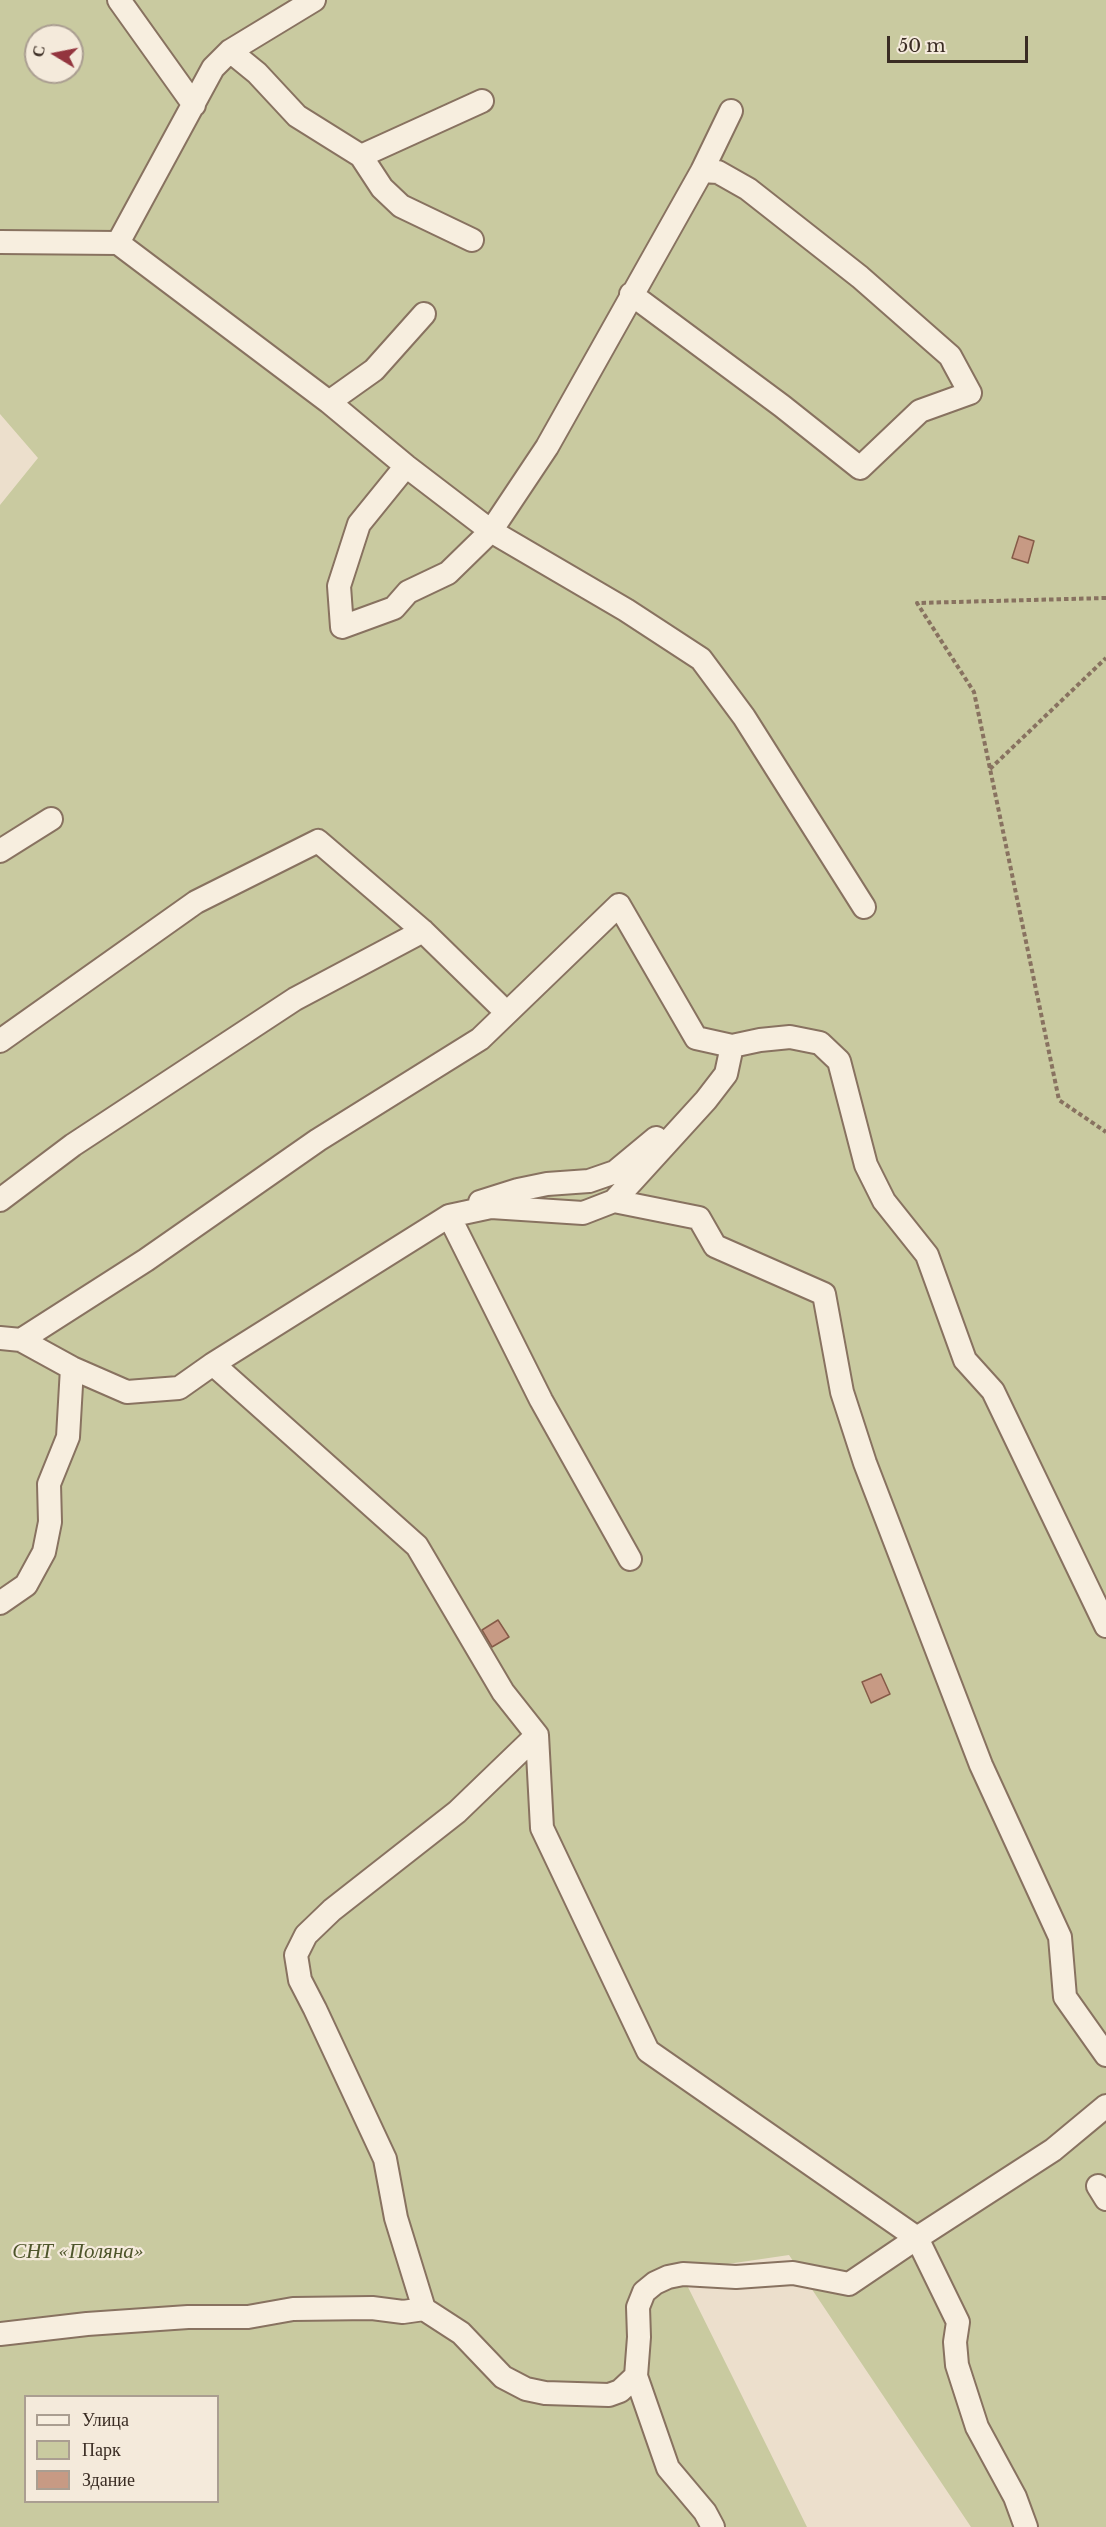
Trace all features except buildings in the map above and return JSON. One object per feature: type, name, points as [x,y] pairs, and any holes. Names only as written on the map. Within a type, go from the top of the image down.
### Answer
[{"type":"street","points":[[119,0],[194,105]]},
{"type":"street","points":[[118,243],[213,68],[230,51],[314,0]]},
{"type":"street","points":[[230,51],[257,73],[297,116],[361,156],[382,188],[401,206],[472,240]]},
{"type":"street","points":[[361,156],[482,101]]},
{"type":"street","points":[[406,466],[359,524],[339,586],[342,627],[394,608],[408,592],[448,573],[491,531],[547,447],[702,171],[731,111]]},
{"type":"street","points":[[631,294],[782,406],[860,468],[920,411],[970,393],[950,356],[860,278],[748,189],[718,172],[702,171]]},
{"type":"street","points":[[0,242],[118,243],[329,402],[406,466],[491,531],[626,610],[701,659],[744,717],[864,907]]},
{"type":"street","points":[[329,402],[374,370],[424,314]]},
{"type":"street","points":[[0,851],[51,819]]},
{"type":"street","points":[[0,1041],[196,902],[318,841],[423,932],[507,1012]]},
{"type":"street","points":[[11,1339],[146,1260],[318,1140],[480,1039],[619,905],[696,1038],[732,1046],[790,1037],[820,1042],[839,1061],[866,1165],[884,1201],[927,1255],[964,1360],[993,1391],[1106,1626]]},
{"type":"street","points":[[0,1200],[73,1145],[295,999],[423,932]]},
{"type":"street","points":[[449,1216],[490,1207],[584,1213],[614,1201],[706,1101],[726,1074],[732,1046]]},
{"type":"street","points":[[11,1339],[127,1392],[179,1388],[213,1364],[449,1216],[499,1195],[547,1184],[588,1181],[615,1172],[638,1154],[708,1088],[720,1074],[732,1046]]},
{"type":"street","points":[[614,1201],[699,1218],[716,1246],[824,1294],[842,1392],[865,1463],[981,1765],[1060,1937],[1065,1997],[1106,2055]]},
{"type":"street","points":[[449,1216],[541,1400],[630,1559]]},
{"type":"street","points":[[213,1364],[417,1546],[503,1692],[537,1735],[542,1828],[648,2051],[917,2238],[958,2322],[955,2342],[957,2365],[977,2427],[1015,2497],[1026,2527]]},
{"type":"street","points":[[0,1603],[26,1586],[44,1551],[50,1522],[48,1484],[68,1437],[72,1368]]},
{"type":"street","points":[[537,1735],[457,1812],[332,1910],[306,1935],[296,1955],[300,1980],[386,2159],[396,2218],[424,2308],[461,2333],[503,2377],[526,2389],[545,2393],[609,2395],[620,2391],[636,2376]]},
{"type":"street","points":[[713,2527],[705,2512],[668,2468],[636,2376],[639,2337],[638,2307],[644,2292],[655,2283],[668,2277],[683,2274],[736,2277],[793,2273],[849,2284],[1053,2150],[1106,2106]]},
{"type":"street","points":[[0,2334],[87,2324],[188,2317],[248,2317],[292,2309],[372,2308],[403,2312],[424,2308]]},
{"type":"path","points":[[1106,598],[917,603],[974,692],[1059,1100],[1106,1132]]},
{"type":"path","points":[[990,769],[1106,658]]},
{"type":"green space","name":"СНТ «Поляна»","points":[[0,0],[1106,0],[1106,2527],[971,2527],[789,2255],[680,2271],[807,2527],[0,2527],[0,505],[38,458],[0,414]]}]
